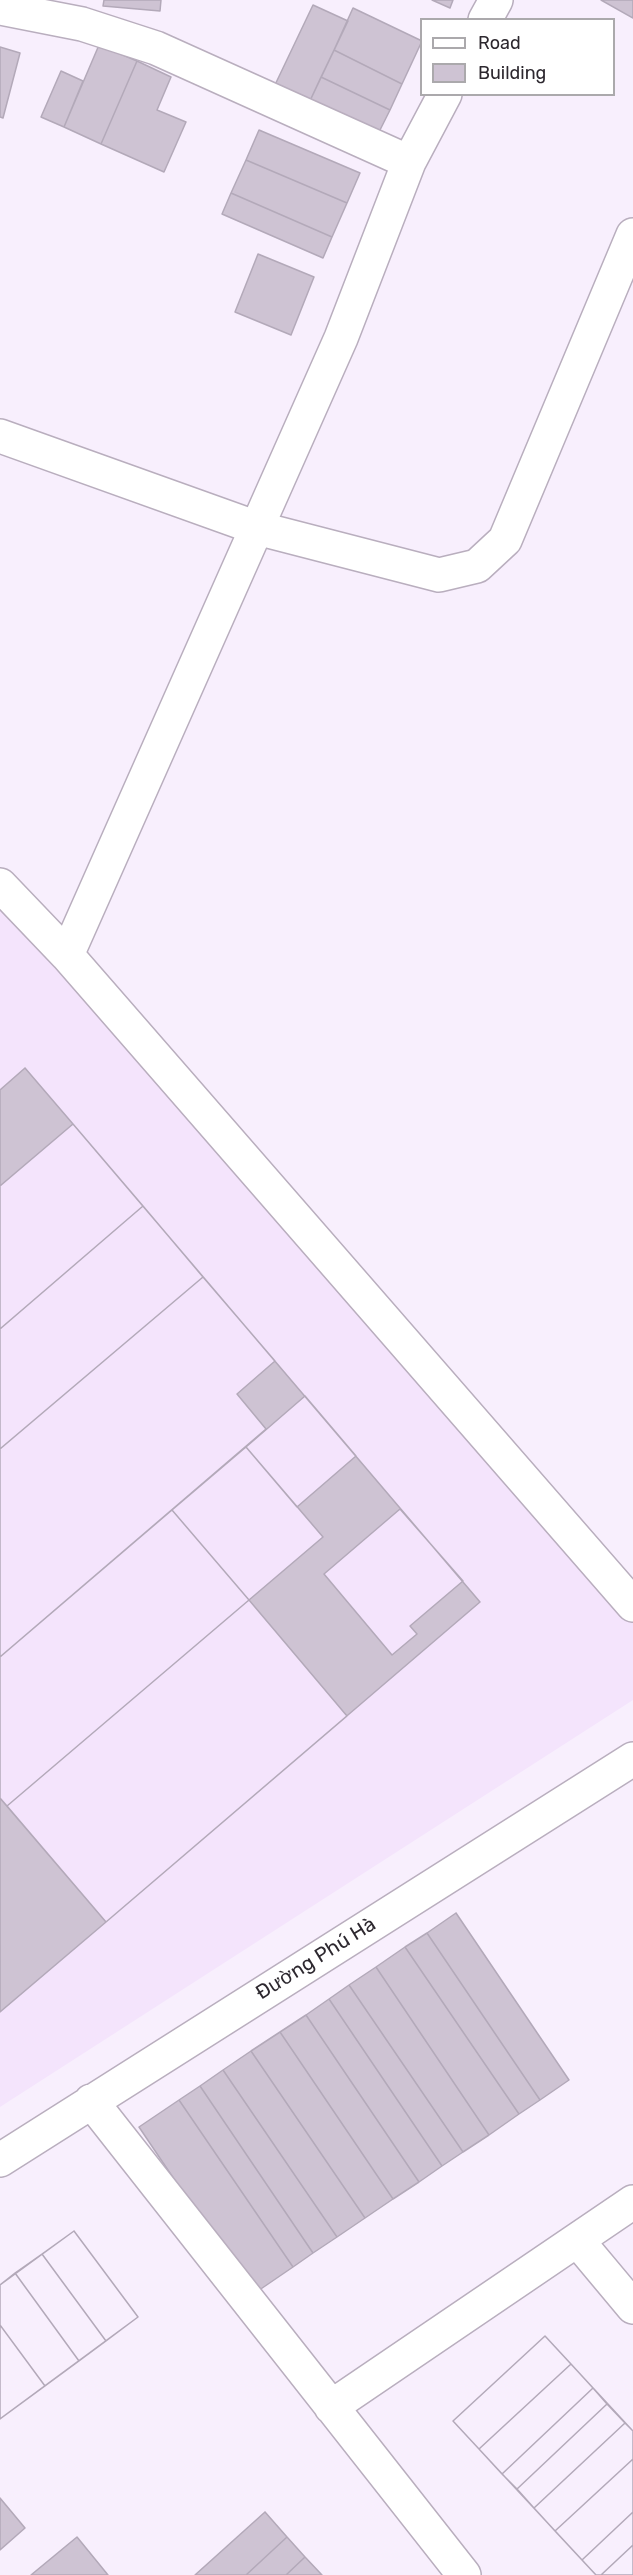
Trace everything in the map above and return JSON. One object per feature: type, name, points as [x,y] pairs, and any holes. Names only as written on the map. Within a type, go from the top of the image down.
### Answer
[{"type":"street","points":[[486,18],[496,0]]},
{"type":"street","points":[[0,8],[82,24],[156,48],[409,162]]},
{"type":"street","points":[[67,955],[341,338],[409,162],[444,96]]},
{"type":"street","points":[[0,436],[257,528],[439,575],[477,566],[505,540],[633,235]]},
{"type":"street","points":[[0,885],[67,955],[633,1605]]},
{"type":"street","name":"Đường Phú Hà","points":[[0,2160],[633,1759]]},
{"type":"street","points":[[91,2101],[464,2575]]},
{"type":"street","points":[[332,2407],[633,2202]]},
{"type":"street","points":[[577,2240],[633,2307]]},
{"type":"shaded area","points":[[0,870],[633,1622],[633,1700],[0,2107]]},
{"type":"building","points":[[104,0],[161,0],[160,11],[103,6]]},
{"type":"building","points":[[432,0],[453,0],[450,8]]},
{"type":"building","points":[[601,0],[633,0],[633,18]]},
{"type":"building","points":[[313,5],[348,21],[308,105],[273,89]]},
{"type":"building","points":[[353,8],[420,40],[420,45],[402,84],[334,50]]},
{"type":"building","points":[[99,45],[137,61],[101,144],[64,127]]},
{"type":"building","points":[[0,47],[20,53],[3,118],[0,117]]},
{"type":"building","points":[[334,50],[402,84],[390,110],[321,77]]},
{"type":"building","points":[[137,61],[171,77],[157,110],[186,122],[164,172],[101,144]]},
{"type":"building","points":[[61,71],[83,81],[64,127],[41,117]]},
{"type":"building","points":[[321,77],[390,110],[376,138],[308,105]]},
{"type":"building","points":[[259,130],[360,173],[347,203],[246,160]]},
{"type":"building","points":[[246,160],[347,203],[332,237],[231,193]]},
{"type":"building","points":[[231,193],[332,237],[323,258],[222,214]]},
{"type":"building","points":[[258,254],[314,277],[291,335],[235,312]]},
{"type":"building","points":[[25,1068],[73,1124],[0,1186],[0,1090]]},
{"type":"building","points":[[73,1124],[143,1206],[0,1329],[0,1186]]},
{"type":"building","points":[[73,1124],[480,1602],[106,1922],[0,1798],[0,1186]]},
{"type":"building","points":[[143,1206],[203,1277],[0,1449],[0,1329]]},
{"type":"building","points":[[203,1277],[275,1361],[237,1394],[266,1429],[0,1657],[0,1449]]},
{"type":"building","points":[[305,1396],[356,1456],[297,1507],[246,1447]]},
{"type":"building","points":[[246,1447],[323,1537],[249,1600],[172,1510]]},
{"type":"building","points":[[400,1509],[463,1581],[410,1626],[417,1634],[392,1655],[324,1574]]},
{"type":"building","points":[[172,1510],[249,1600],[7,1806],[0,1798],[0,1657]]},
{"type":"building","points":[[249,1600],[347,1716],[106,1922],[7,1806]]},
{"type":"building","points":[[0,1798],[106,1922],[0,2012]]},
{"type":"building","points":[[456,1913],[569,2080],[540,2100],[427,1933]]},
{"type":"building","points":[[427,1933],[540,2100],[519,2114],[405,1947]]},
{"type":"building","points":[[405,1947],[519,2114],[489,2135],[376,1967]]},
{"type":"building","points":[[376,1967],[489,2135],[463,2152],[349,1985]]},
{"type":"building","points":[[349,1985],[463,2152],[442,2166],[329,1999]]},
{"type":"building","points":[[329,1999],[442,2166],[419,2182],[306,2015]]},
{"type":"building","points":[[306,2015],[419,2182],[393,2199],[280,2032]]},
{"type":"building","points":[[280,2032],[393,2199],[365,2218],[251,2051]]},
{"type":"building","points":[[251,2051],[365,2218],[337,2237],[223,2070]]},
{"type":"building","points":[[223,2070],[337,2237],[313,2253],[200,2086]]},
{"type":"building","points":[[200,2086],[313,2253],[293,2267],[179,2100]]},
{"type":"building","points":[[179,2100],[293,2267],[252,2295],[139,2127]]},
{"type":"building","points":[[74,2231],[138,2317],[106,2341],[42,2254]]},
{"type":"building","points":[[74,2231],[138,2317],[0,2419],[0,2285]]},
{"type":"building","points":[[42,2254],[106,2341],[79,2361],[15,2273]]},
{"type":"building","points":[[15,2273],[79,2361],[45,2386],[0,2325],[0,2285]]},
{"type":"building","points":[[0,2325],[45,2386],[0,2419]]},
{"type":"building","points":[[545,2336],[571,2364],[479,2449],[453,2421]]},
{"type":"building","points":[[545,2336],[633,2431],[633,2575],[596,2575],[453,2421]]},
{"type":"building","points":[[571,2364],[593,2388],[502,2474],[479,2449]]},
{"type":"building","points":[[593,2388],[607,2404],[517,2489],[502,2474]]},
{"type":"building","points":[[607,2404],[625,2423],[534,2508],[517,2489]]},
{"type":"building","points":[[625,2423],[633,2431],[633,2459],[555,2531],[534,2508]]},
{"type":"building","points":[[633,2459],[633,2512],[582,2560],[555,2531]]},
{"type":"building","points":[[0,2498],[25,2528],[0,2550]]},
{"type":"building","points":[[265,2512],[287,2537],[246,2575],[195,2575]]},
{"type":"building","points":[[633,2512],[633,2545],[601,2575],[596,2575],[582,2560]]},
{"type":"building","points":[[77,2537],[108,2575],[31,2575]]},
{"type":"building","points":[[287,2537],[305,2557],[286,2575],[246,2575]]},
{"type":"building","points":[[633,2545],[633,2575],[601,2575]]},
{"type":"building","points":[[305,2557],[322,2575],[286,2575]]}]
